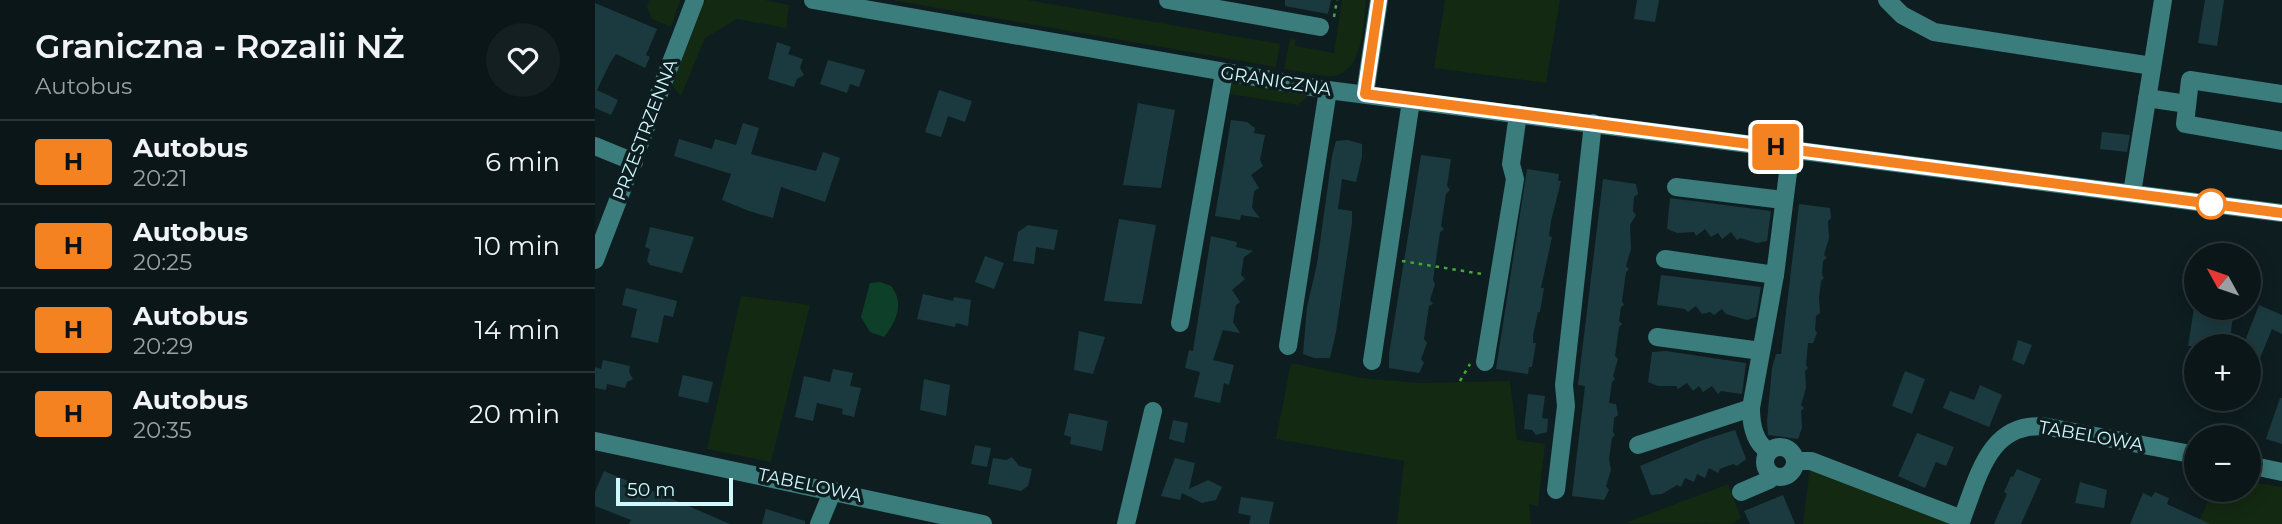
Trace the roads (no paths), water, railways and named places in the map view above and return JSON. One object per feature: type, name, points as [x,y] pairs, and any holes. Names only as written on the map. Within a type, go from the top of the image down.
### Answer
[{"type":"street","name":"PRZESTRZENNA","points":[[595,260],[695,0]]},
{"type":"street","name":"GRANICZNA","points":[[813,0],[1328,90],[2282,213]]},
{"type":"street","points":[[1168,0],[1320,27]]},
{"type":"street","points":[[1365,94],[1379,0]]},
{"type":"street","points":[[1887,0],[1902,15],[1934,32],[2152,66]]},
{"type":"street","points":[[2132,193],[2162,0]]},
{"type":"street","points":[[1180,323],[1224,73]]},
{"type":"street","points":[[2282,94],[2190,80],[2185,124],[2282,141]]},
{"type":"street","points":[[1288,346],[1328,90]]},
{"type":"street","points":[[2147,98],[2187,104]]},
{"type":"street","points":[[1372,361],[1411,100]]},
{"type":"street","points":[[1485,362],[1515,179],[1511,164],[1518,114]]},
{"type":"street","points":[[1556,490],[1566,406],[1564,385],[1593,123]]},
{"type":"street","points":[[595,146],[634,162]]},
{"type":"street","points":[[1768,451],[1764,449],[1751,425],[1751,408],[1775,275],[1791,149]]},
{"type":"street","points":[[1676,187],[1783,200]]},
{"type":"street","points":[[1665,260],[1775,275]]},
{"type":"street","points":[[1657,337],[1761,351]]},
{"type":"street","points":[[1637,445],[1751,408]]},
{"type":"street","points":[[1126,524],[1153,411]]},
{"type":"street","name":"TABELOWA","points":[[1961,522],[1990,453],[2004,434],[2013,428],[2048,426],[2184,453]]},
{"type":"street","name":"TABELOWA","points":[[595,441],[983,524]]},
{"type":"street","points":[[1783,447],[1791,452],[1795,461],[1789,474],[1780,477],[1772,475],[1765,466],[1768,451],[1783,447]]},
{"type":"street","points":[[1795,461],[1811,461],[1961,522]]},
{"type":"street","points":[[2261,468],[2282,472]]},
{"type":"street","points":[[1741,492],[1769,480],[1772,475]]},
{"type":"street","points":[[819,524],[833,490]]}]
